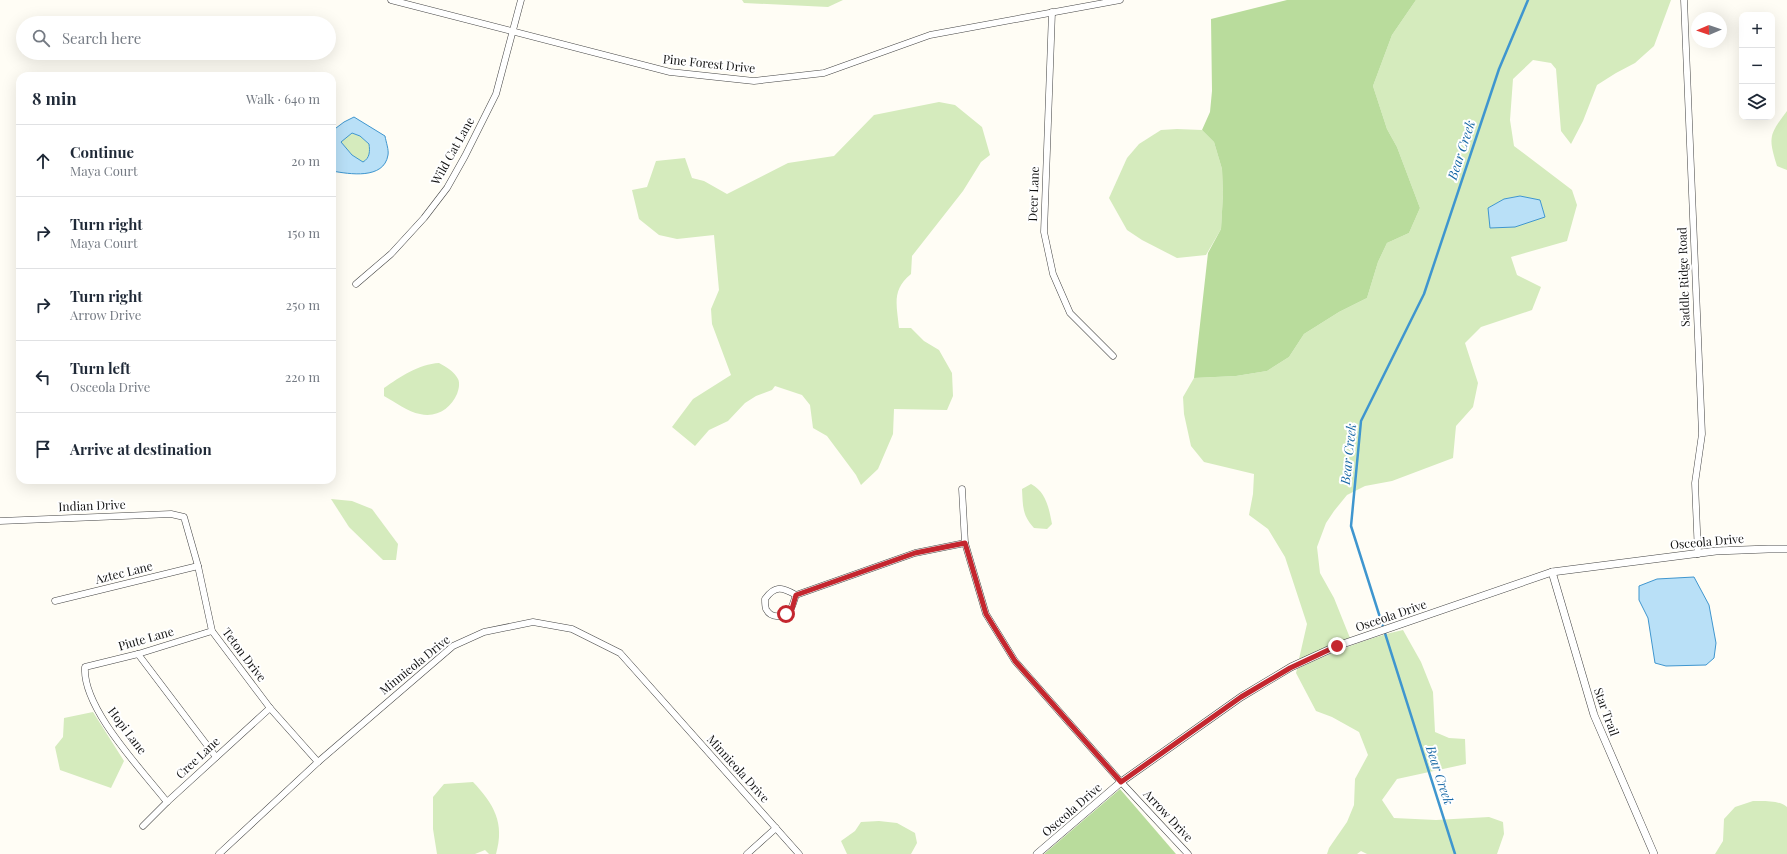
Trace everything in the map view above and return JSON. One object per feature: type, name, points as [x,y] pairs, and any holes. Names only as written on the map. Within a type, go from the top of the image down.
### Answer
[{"type":"street","name":"Pine Forest Drive","points":[[391,0],[670,72],[754,81],[824,73],[930,35],[1120,0]]},
{"type":"street","name":"Wild Cat Lane","points":[[356,284],[395,250],[424,218],[446,188],[465,156],[496,94],[511,32],[521,0]]},
{"type":"street","name":"Saddle Ridge Road","points":[[1684,0],[1702,434],[1695,483],[1698,554]]},
{"type":"street","name":"Deer Lane","points":[[1052,12],[1044,232],[1053,274],[1070,313],[1113,356]]},
{"type":"street","name":"Arrow Drive","points":[[962,489],[965,543],[986,614],[1015,661],[1121,782],[1188,854]]},
{"type":"street","name":"Indian Drive","points":[[0,521],[171,514],[184,517]]},
{"type":"street","name":"Teton Drive","points":[[184,517],[198,566],[212,631],[270,708],[318,762]]},
{"type":"street","points":[[796,595],[792,609],[786,614],[779,617],[771,615],[766,608],[765,599],[772,590],[787,590],[796,595],[915,553],[965,543]]},
{"type":"street","name":"Osceola Drive","points":[[1037,854],[1121,782],[1241,697],[1290,668],[1337,646],[1552,572],[1698,554],[1768,549],[1787,550]]},
{"type":"street","name":"Aztec Lane","points":[[55,601],[198,566]]},
{"type":"street","name":"Star Trail","points":[[1552,572],[1594,715],[1654,854]]},
{"type":"street","name":"Minnieola Drive","points":[[219,854],[318,762],[453,646],[484,632],[533,622],[572,629],[620,653],[799,854]]},
{"type":"street","name":"Piute Lane","points":[[85,667],[138,654],[212,631]]},
{"type":"street","points":[[138,654],[216,757]]},
{"type":"street","name":"Hopi Lane","points":[[85,667],[84,677],[99,714],[167,802]]},
{"type":"street","name":"Cree Lane","points":[[143,826],[167,802],[270,708]]},
{"type":"street","points":[[747,854],[776,828]]},
{"type":"green space","points":[[742,0],[843,0],[828,7],[744,3]]},
{"type":"green space","points":[[1287,0],[1416,0],[1392,35],[1373,86],[1387,129],[1397,147],[1420,208],[1409,233],[1387,243],[1378,262],[1367,298],[1339,312],[1304,334],[1289,357],[1267,371],[1236,376],[1194,378],[1208,253],[1221,229],[1223,194],[1222,169],[1214,142],[1202,130],[1210,112],[1212,91],[1211,19]]},
{"type":"green space","points":[[1416,0],[1671,0],[1654,46],[1635,63],[1597,85],[1583,121],[1571,144],[1561,131],[1556,69],[1551,63],[1533,60],[1513,79],[1510,120],[1514,146],[1572,190],[1577,205],[1567,241],[1511,257],[1517,275],[1541,287],[1532,310],[1481,327],[1465,343],[1478,383],[1473,407],[1456,426],[1453,458],[1392,481],[1365,486],[1347,495],[1326,523],[1317,547],[1320,573],[1334,598],[1350,638],[1299,659],[1307,624],[1285,557],[1268,529],[1249,515],[1253,494],[1254,474],[1204,462],[1191,446],[1184,414],[1183,397],[1194,378],[1236,376],[1267,371],[1289,357],[1304,334],[1339,312],[1367,298],[1378,262],[1387,243],[1409,233],[1420,208],[1397,147],[1387,129],[1373,86],[1392,35]],"holes":[[[1520,196],[1540,201],[1545,217],[1488,208],[1504,199]]]},
{"type":"green space","points":[[939,102],[955,105],[982,127],[990,155],[981,162],[963,191],[912,256],[911,274],[900,286],[898,292],[897,305],[899,328],[911,328],[924,341],[939,350],[952,373],[953,396],[947,410],[894,409],[893,434],[878,469],[861,485],[856,475],[827,436],[813,428],[810,405],[802,395],[775,386],[772,390],[756,396],[745,403],[728,421],[709,430],[695,446],[672,427],[693,399],[731,375],[712,324],[711,309],[719,290],[714,235],[677,239],[659,235],[639,219],[632,190],[647,187],[656,161],[685,158],[692,178],[704,181],[727,194],[788,163],[834,156],[874,115]]},
{"type":"green space","points":[[1787,111],[1787,170],[1777,166],[1771,142],[1774,131]]},
{"type":"green space","points":[[1161,130],[1202,130],[1214,142],[1222,169],[1223,194],[1221,229],[1206,255],[1177,258],[1142,240],[1127,230],[1109,198],[1127,158],[1139,144]]},
{"type":"green space","points":[[352,133],[360,136],[369,144],[369,155],[363,163],[352,155],[340,141]]},
{"type":"green space","points":[[439,363],[452,371],[459,382],[457,394],[451,404],[443,411],[432,415],[415,413],[384,396],[384,388],[403,376],[417,368]]},
{"type":"green space","points":[[1031,484],[1040,491],[1048,506],[1052,524],[1047,529],[1034,528],[1025,514],[1022,489]]},
{"type":"green space","points":[[331,499],[352,501],[372,509],[398,544],[396,560],[383,560],[349,527]]},
{"type":"green space","points":[[1403,630],[1421,662],[1433,692],[1435,732],[1449,738],[1465,739],[1466,764],[1397,779],[1382,800],[1394,818],[1436,820],[1489,817],[1503,822],[1504,834],[1497,854],[1367,854],[1361,851],[1357,854],[1327,854],[1329,848],[1347,822],[1354,805],[1355,779],[1368,755],[1359,732],[1332,717],[1316,711],[1296,673],[1297,669],[1349,646]]},
{"type":"green space","points":[[93,712],[124,761],[111,788],[60,770],[55,747],[63,737],[64,718]]},
{"type":"green space","points":[[473,782],[487,798],[496,815],[499,833],[496,854],[489,854],[485,850],[475,854],[437,854],[433,829],[433,797],[444,784]]},
{"type":"green space","points":[[1120,789],[1176,854],[1044,854]]},
{"type":"green space","points":[[1753,801],[1775,802],[1787,807],[1787,854],[1715,854],[1723,841],[1724,819],[1735,807]]},
{"type":"green space","points":[[879,821],[897,823],[915,833],[917,843],[911,854],[847,854],[841,841],[855,831],[861,822]]},
{"type":"water","points":[[354,117],[385,136],[388,155],[385,163],[373,172],[365,174],[336,172],[336,128]],"holes":[[[352,133],[360,136],[369,144],[368,156],[363,162],[352,155],[341,142]]]},
{"type":"water","points":[[1520,196],[1540,200],[1545,217],[1515,227],[1490,228],[1488,208],[1504,199]]},
{"type":"water","points":[[1694,577],[1709,605],[1716,643],[1714,658],[1706,665],[1666,666],[1655,663],[1648,618],[1639,600],[1639,586],[1657,579]]},
{"type":"waterway","name":"Bear Creek","points":[[1455,854],[1351,526],[1361,421],[1424,294],[1499,69],[1528,0]]},
{"type":"route","points":[[786,614],[792,609],[796,595],[915,553],[965,543],[972,571],[986,614],[1015,661],[1121,782],[1241,697],[1290,668],[1337,646]]}]
